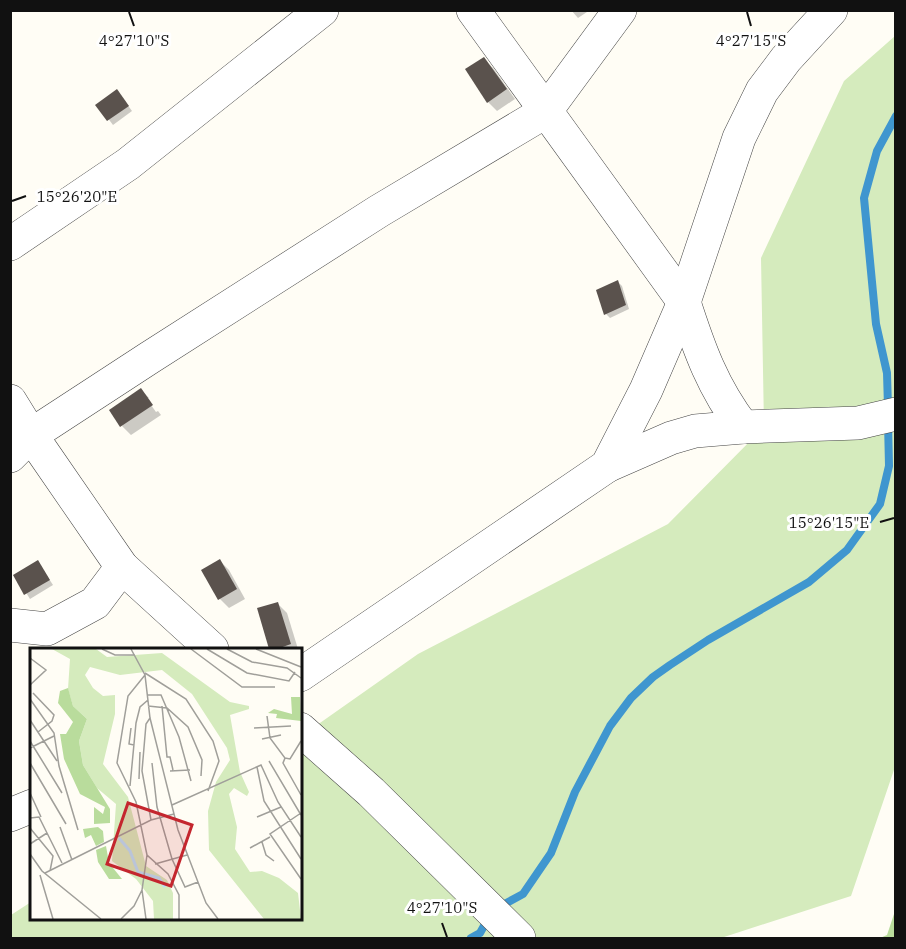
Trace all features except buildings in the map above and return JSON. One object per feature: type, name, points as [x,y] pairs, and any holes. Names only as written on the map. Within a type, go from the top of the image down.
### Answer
[{"type":"street","points":[[10,244],[128,164],[322,10]]},
{"type":"street","points":[[473,10],[684,302],[702,358],[743,427]]},
{"type":"street","points":[[21,446],[379,211],[545,112],[620,10]]},
{"type":"street","points":[[607,466],[646,390],[684,302],[740,138],[762,91],[786,59],[831,10]]},
{"type":"street","points":[[10,401],[21,446],[122,567],[211,648]]},
{"type":"street","points":[[302,674],[607,466],[679,436],[705,430],[858,423],[884,417]]},
{"type":"street","points":[[10,626],[47,629],[95,603],[122,567]]},
{"type":"street","points":[[302,731],[371,792],[519,939]]},
{"type":"street","points":[[10,815],[30,807]]},
{"type":"green space","points":[[895,36],[896,764],[851,896],[721,938],[11,938],[11,915],[30,903],[30,919],[302,919],[302,736],[418,654],[668,524],[764,427],[761,258],[844,81]]},
{"type":"green space","points":[[895,911],[895,938],[880,938],[887,935]]},
{"type":"waterway","points":[[888,407],[887,373],[876,324],[864,198],[877,151],[896,116]]},
{"type":"waterway","points":[[499,907],[523,894],[551,853],[575,792],[610,726],[631,698],[653,677],[670,665],[708,640],[809,582],[847,550],[880,504],[889,466],[888,422]]},
{"type":"waterway","points":[[471,938],[480,933],[489,917]]}]
